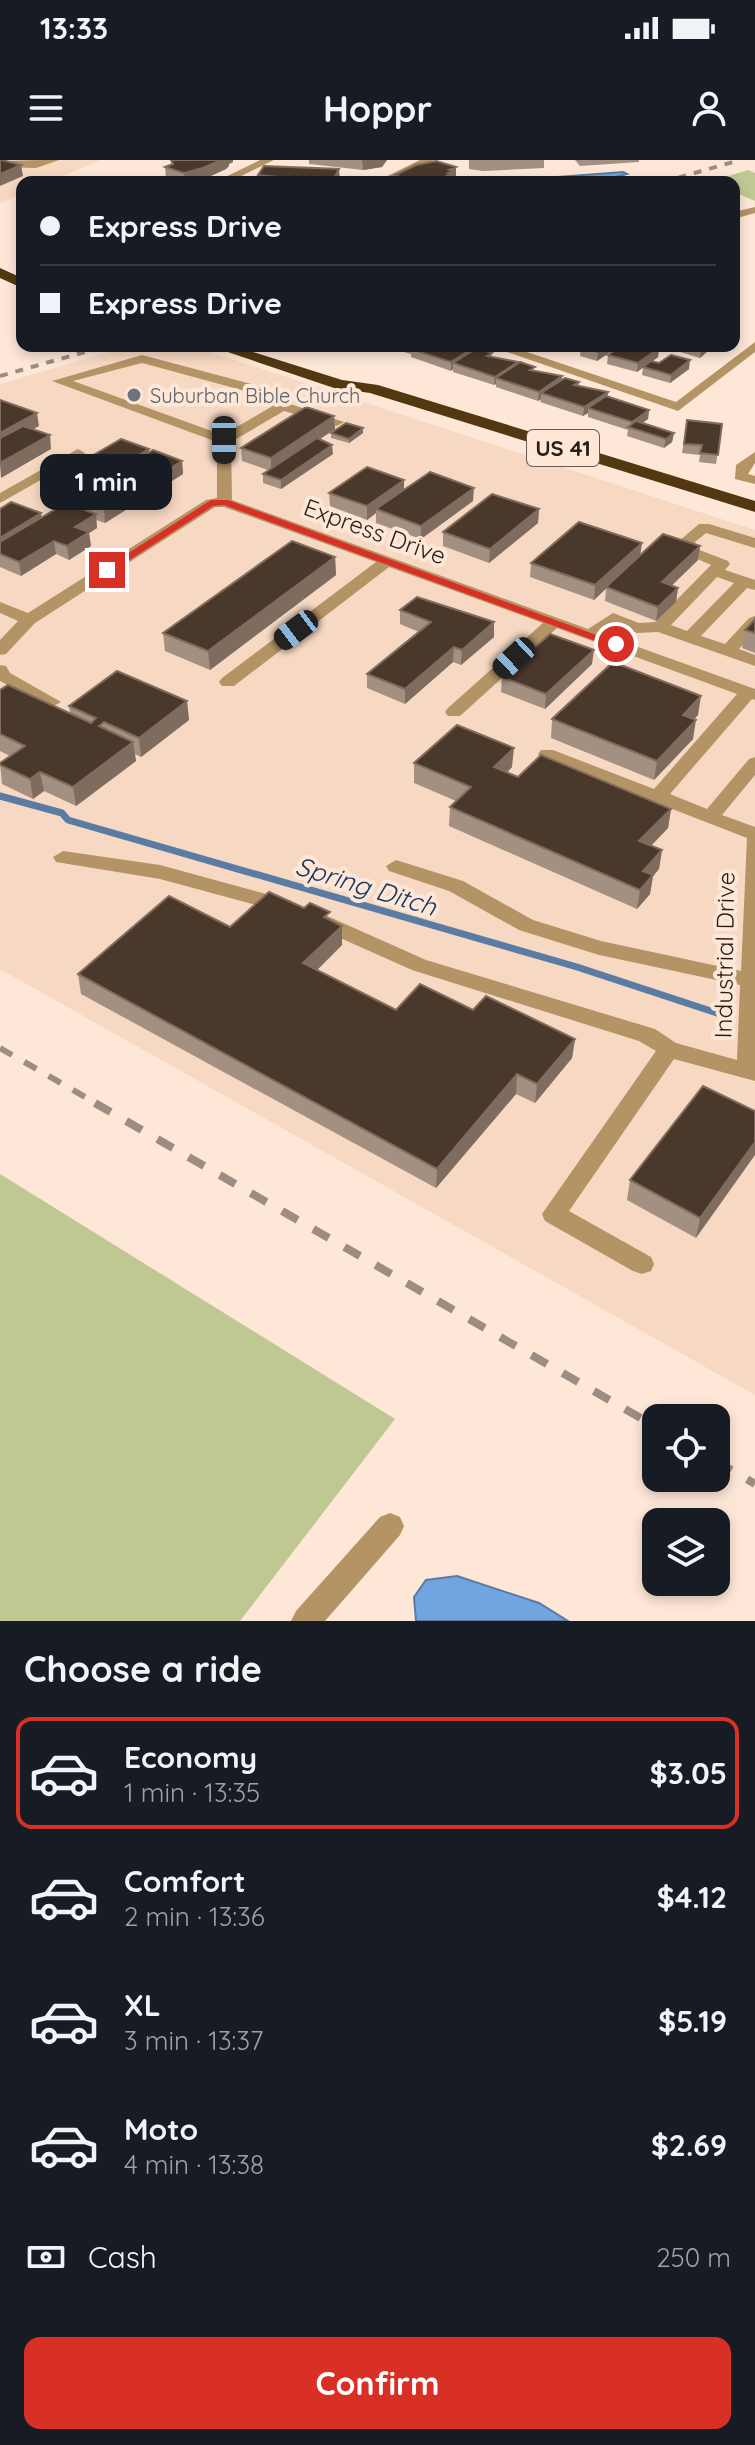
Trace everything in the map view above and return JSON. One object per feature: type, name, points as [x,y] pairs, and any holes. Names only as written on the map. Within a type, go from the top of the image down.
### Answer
[{"type":"highway","name":"US 41","points":[[237,352],[340,385],[372,388],[755,507]]},
{"type":"highway","name":"US 41","points":[[275,352],[353,376],[372,388]]},
{"type":"street","points":[[7,163],[36,165],[54,160]]},
{"type":"street","points":[[233,176],[269,160]]},
{"type":"street","points":[[393,176],[429,160]]},
{"type":"street","points":[[514,352],[678,407],[755,346]]},
{"type":"street","points":[[224,440],[59,381],[142,359],[254,389],[282,406],[337,422]]},
{"type":"street","points":[[224,440],[282,406]]},
{"type":"street","points":[[0,650],[29,620],[211,503],[225,502],[224,440]]},
{"type":"street","points":[[0,499],[78,453]]},
{"type":"street","points":[[755,456],[741,468],[740,476],[755,480]]},
{"type":"street","name":"Express Drive","points":[[225,502],[751,694]]},
{"type":"street","points":[[660,627],[722,564],[690,552],[687,541],[704,527],[755,543]]},
{"type":"street","points":[[228,682],[387,561]]},
{"type":"street","points":[[691,637],[750,583],[714,571]]},
{"type":"street","points":[[0,607],[29,620]]},
{"type":"street","points":[[590,635],[613,618],[637,628],[660,627],[755,661]]},
{"type":"street","points":[[728,651],[755,621]]},
{"type":"street","points":[[454,712],[554,622]]},
{"type":"street","points":[[0,670],[3,676],[52,702]]},
{"type":"street","points":[[658,796],[751,694]]},
{"type":"street","points":[[547,754],[755,834]]},
{"type":"street","points":[[710,817],[755,763]]},
{"type":"street","name":"Industrial Drive","points":[[751,1072],[750,980],[755,841]]},
{"type":"street","points":[[63,857],[160,872],[273,900],[419,965],[647,1035],[669,1049],[751,1072]]},
{"type":"street","points":[[396,866],[456,886],[526,925],[599,948],[750,980]]},
{"type":"street","points":[[642,1264],[554,1214],[669,1049]]},
{"type":"street","points":[[306,1621],[390,1526]]},
{"type":"shaded area","points":[[0,160],[100,160],[63,176],[16,176],[16,196],[0,203]]},
{"type":"shaded area","points":[[109,352],[210,352],[755,530],[755,1395],[0,969],[0,384]]},
{"type":"green space","points":[[748,170],[755,173],[755,201],[740,195],[740,176],[728,176]]},
{"type":"green space","points":[[0,1174],[395,1419],[240,1621],[0,1621]]},
{"type":"water","points":[[623,172],[627,174],[620,176],[570,176]]},
{"type":"water","points":[[457,1576],[539,1603],[568,1621],[416,1621],[414,1597],[426,1580]]},
{"type":"building","points":[[2,160],[21,165],[0,174]]},
{"type":"building","points":[[171,160],[221,160],[184,173],[165,167],[173,164]]},
{"type":"building","points":[[436,161],[456,167],[449,170],[451,174],[447,176],[395,175],[416,165]]},
{"type":"building","points":[[264,166],[339,169],[335,176],[258,175]]},
{"type":"building","points":[[420,352],[467,352],[451,362]]},
{"type":"building","points":[[471,352],[489,352],[492,353],[487,356],[518,362],[495,377],[453,363]]},
{"type":"building","points":[[612,352],[653,352],[638,363],[608,355]]},
{"type":"building","points":[[671,355],[690,360],[671,375],[643,367],[651,361],[659,363]]},
{"type":"building","points":[[520,362],[535,367],[530,370],[562,376],[539,392],[496,378]]},
{"type":"building","points":[[565,378],[579,382],[574,385],[608,392],[584,407],[541,393]]},
{"type":"building","points":[[606,396],[649,410],[632,422],[588,408]]},
{"type":"building","points":[[0,400],[37,413],[0,433]]},
{"type":"building","points":[[306,407],[334,416],[271,458],[241,448]]},
{"type":"building","points":[[687,420],[722,424],[718,455],[700,453],[702,445],[684,444]]},
{"type":"building","points":[[636,421],[674,433],[666,439],[628,427]]},
{"type":"building","points":[[346,423],[363,428],[349,439],[331,433]]},
{"type":"building","points":[[23,426],[50,435],[0,463],[0,438]]},
{"type":"building","points":[[317,438],[332,445],[281,480],[263,474]]},
{"type":"building","points":[[121,439],[149,449],[99,478],[71,468]]},
{"type":"building","points":[[153,450],[182,461],[104,509],[74,498]]},
{"type":"building","points":[[367,467],[404,480],[367,506],[329,493]]},
{"type":"building","points":[[430,472],[474,488],[421,526],[376,509]]},
{"type":"building","points":[[492,494],[539,509],[490,549],[443,532]]},
{"type":"building","points":[[11,502],[41,513],[0,538],[0,509]]},
{"type":"building","points":[[66,503],[96,514],[75,527],[89,532],[67,546],[54,541],[19,562],[0,554],[0,542]]},
{"type":"building","points":[[579,522],[642,543],[595,585],[531,563]]},
{"type":"building","points":[[663,534],[700,546],[662,582],[678,588],[658,607],[606,587]]},
{"type":"building","points":[[292,541],[335,557],[208,651],[163,633]]},
{"type":"building","points":[[417,597],[494,622],[462,650],[454,647],[405,689],[367,674],[431,622],[400,610]]},
{"type":"building","points":[[755,619],[755,633],[745,630]]},
{"type":"building","points":[[550,634],[594,650],[546,694],[502,677]]},
{"type":"building","points":[[613,662],[701,696],[683,715],[696,720],[657,761],[552,719]]},
{"type":"building","points":[[117,671],[187,701],[139,738],[104,722],[99,726],[133,742],[73,787],[40,772],[30,779],[0,765],[25,746],[0,734],[0,690],[8,685],[91,723],[96,718],[69,706]]},
{"type":"building","points":[[457,725],[514,748],[494,767],[518,777],[541,755],[671,809],[639,841],[662,850],[643,871],[653,875],[640,890],[450,807],[471,787],[414,763]]},
{"type":"building","points":[[269,892],[304,908],[310,903],[330,912],[324,917],[342,926],[303,963],[396,1010],[420,984],[473,1010],[486,996],[575,1039],[537,1084],[517,1074],[437,1169],[78,974],[169,896],[230,927]]},
{"type":"building","points":[[703,1086],[755,1111],[755,1142],[700,1218],[630,1180]]},
{"type":"waterway","name":"Spring Ditch","points":[[0,796],[62,813],[68,820],[577,967],[720,1014]]},
{"type":"railway","points":[[684,176],[740,160]]},
{"type":"railway","points":[[0,376],[85,352]]},
{"type":"railway","points":[[0,1048],[99,1105]]},
{"type":"railway","points":[[95,1103],[642,1419]]},
{"type":"railway","points":[[730,1469],[755,1484]]},
{"type":"place","name":"Suburban Bible Church","points":[[134,395]]},
{"type":"route","points":[[107,570],[211,503],[225,502],[616,644]]}]
